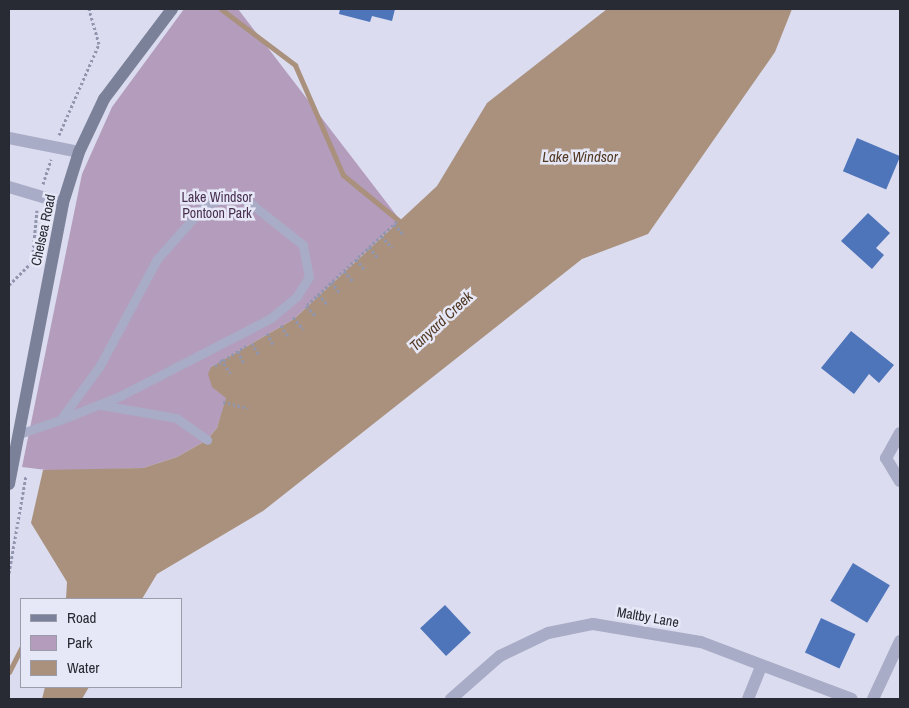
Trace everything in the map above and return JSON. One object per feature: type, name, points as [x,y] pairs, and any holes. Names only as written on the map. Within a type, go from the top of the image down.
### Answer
[{"type":"street","name":"Chelsea Road","points":[[9,484],[62,203],[79,152],[104,99],[172,9]]},
{"type":"street","points":[[9,138],[79,152]]},
{"type":"street","points":[[9,187],[62,203]]},
{"type":"street","points":[[900,433],[886,458],[900,481]]},
{"type":"street","name":"Maltby Lane","points":[[451,699],[500,656],[548,633],[592,624],[701,642],[852,699]]},
{"type":"street","points":[[873,699],[900,641]]},
{"type":"street","points":[[748,699],[761,666]]},
{"type":"lane","points":[[19,434],[60,420],[99,405],[271,318],[297,296],[309,277],[304,245],[249,202],[234,196],[205,205],[157,259],[99,367],[60,420]]},
{"type":"lane","points":[[99,405],[176,418],[207,440]]},
{"type":"path","points":[[58,138],[99,44],[89,9]]},
{"type":"path","points":[[41,190],[52,156]]},
{"type":"path","points":[[9,285],[32,262],[40,222],[37,206]]},
{"type":"path","points":[[394,224],[404,235]]},
{"type":"path","points":[[382,236],[392,247]]},
{"type":"path","points":[[369,247],[378,258]]},
{"type":"path","points":[[356,259],[365,270]]},
{"type":"path","points":[[344,270],[353,281]]},
{"type":"path","points":[[331,282],[340,293]]},
{"type":"path","points":[[318,294],[328,305]]},
{"type":"path","points":[[306,306],[316,316]]},
{"type":"path","points":[[293,317],[303,329]]},
{"type":"path","points":[[281,324],[288,338]]},
{"type":"path","points":[[267,333],[274,346]]},
{"type":"path","points":[[252,342],[260,355]]},
{"type":"path","points":[[238,351],[244,364]]},
{"type":"path","points":[[222,361],[230,373]]},
{"type":"path","points":[[222,402],[248,408]]},
{"type":"path","points":[[9,573],[27,471]]},
{"type":"green space","name":"Lake Windsor Pontoon Park","points":[[184,9],[238,9],[400,220],[294,319],[211,367],[227,398],[217,428],[207,440],[177,457],[143,468],[54,471],[22,467],[82,174],[112,107]]},
{"type":"water","name":"Lake Windsor","points":[[607,9],[792,9],[775,52],[648,234],[582,259],[263,511],[157,574],[143,598],[66,598],[67,582],[31,523],[43,470],[143,468],[177,457],[207,440],[217,428],[226,398],[212,387],[208,374],[211,367],[294,319],[437,186],[487,103]]},
{"type":"water","points":[[45,688],[88,688],[82,699],[42,699]]},
{"type":"building","points":[[340,9],[395,9],[392,21],[372,16],[370,22],[339,14]]},
{"type":"building","points":[[857,138],[900,156],[886,190],[843,171]]},
{"type":"building","points":[[868,213],[890,233],[876,248],[884,255],[872,269],[841,241]]},
{"type":"building","points":[[851,331],[894,365],[879,383],[869,374],[854,394],[821,368]]},
{"type":"building","points":[[853,563],[890,585],[867,623],[830,601]]},
{"type":"building","points":[[445,605],[471,633],[446,656],[420,628]]},
{"type":"building","points":[[821,618],[855,634],[839,668],[805,652]]},
{"type":"waterway","points":[[221,9],[295,65],[343,175],[404,225]]},
{"type":"waterway","name":"Tanyard Creek","points":[[9,672],[20,650]]}]
